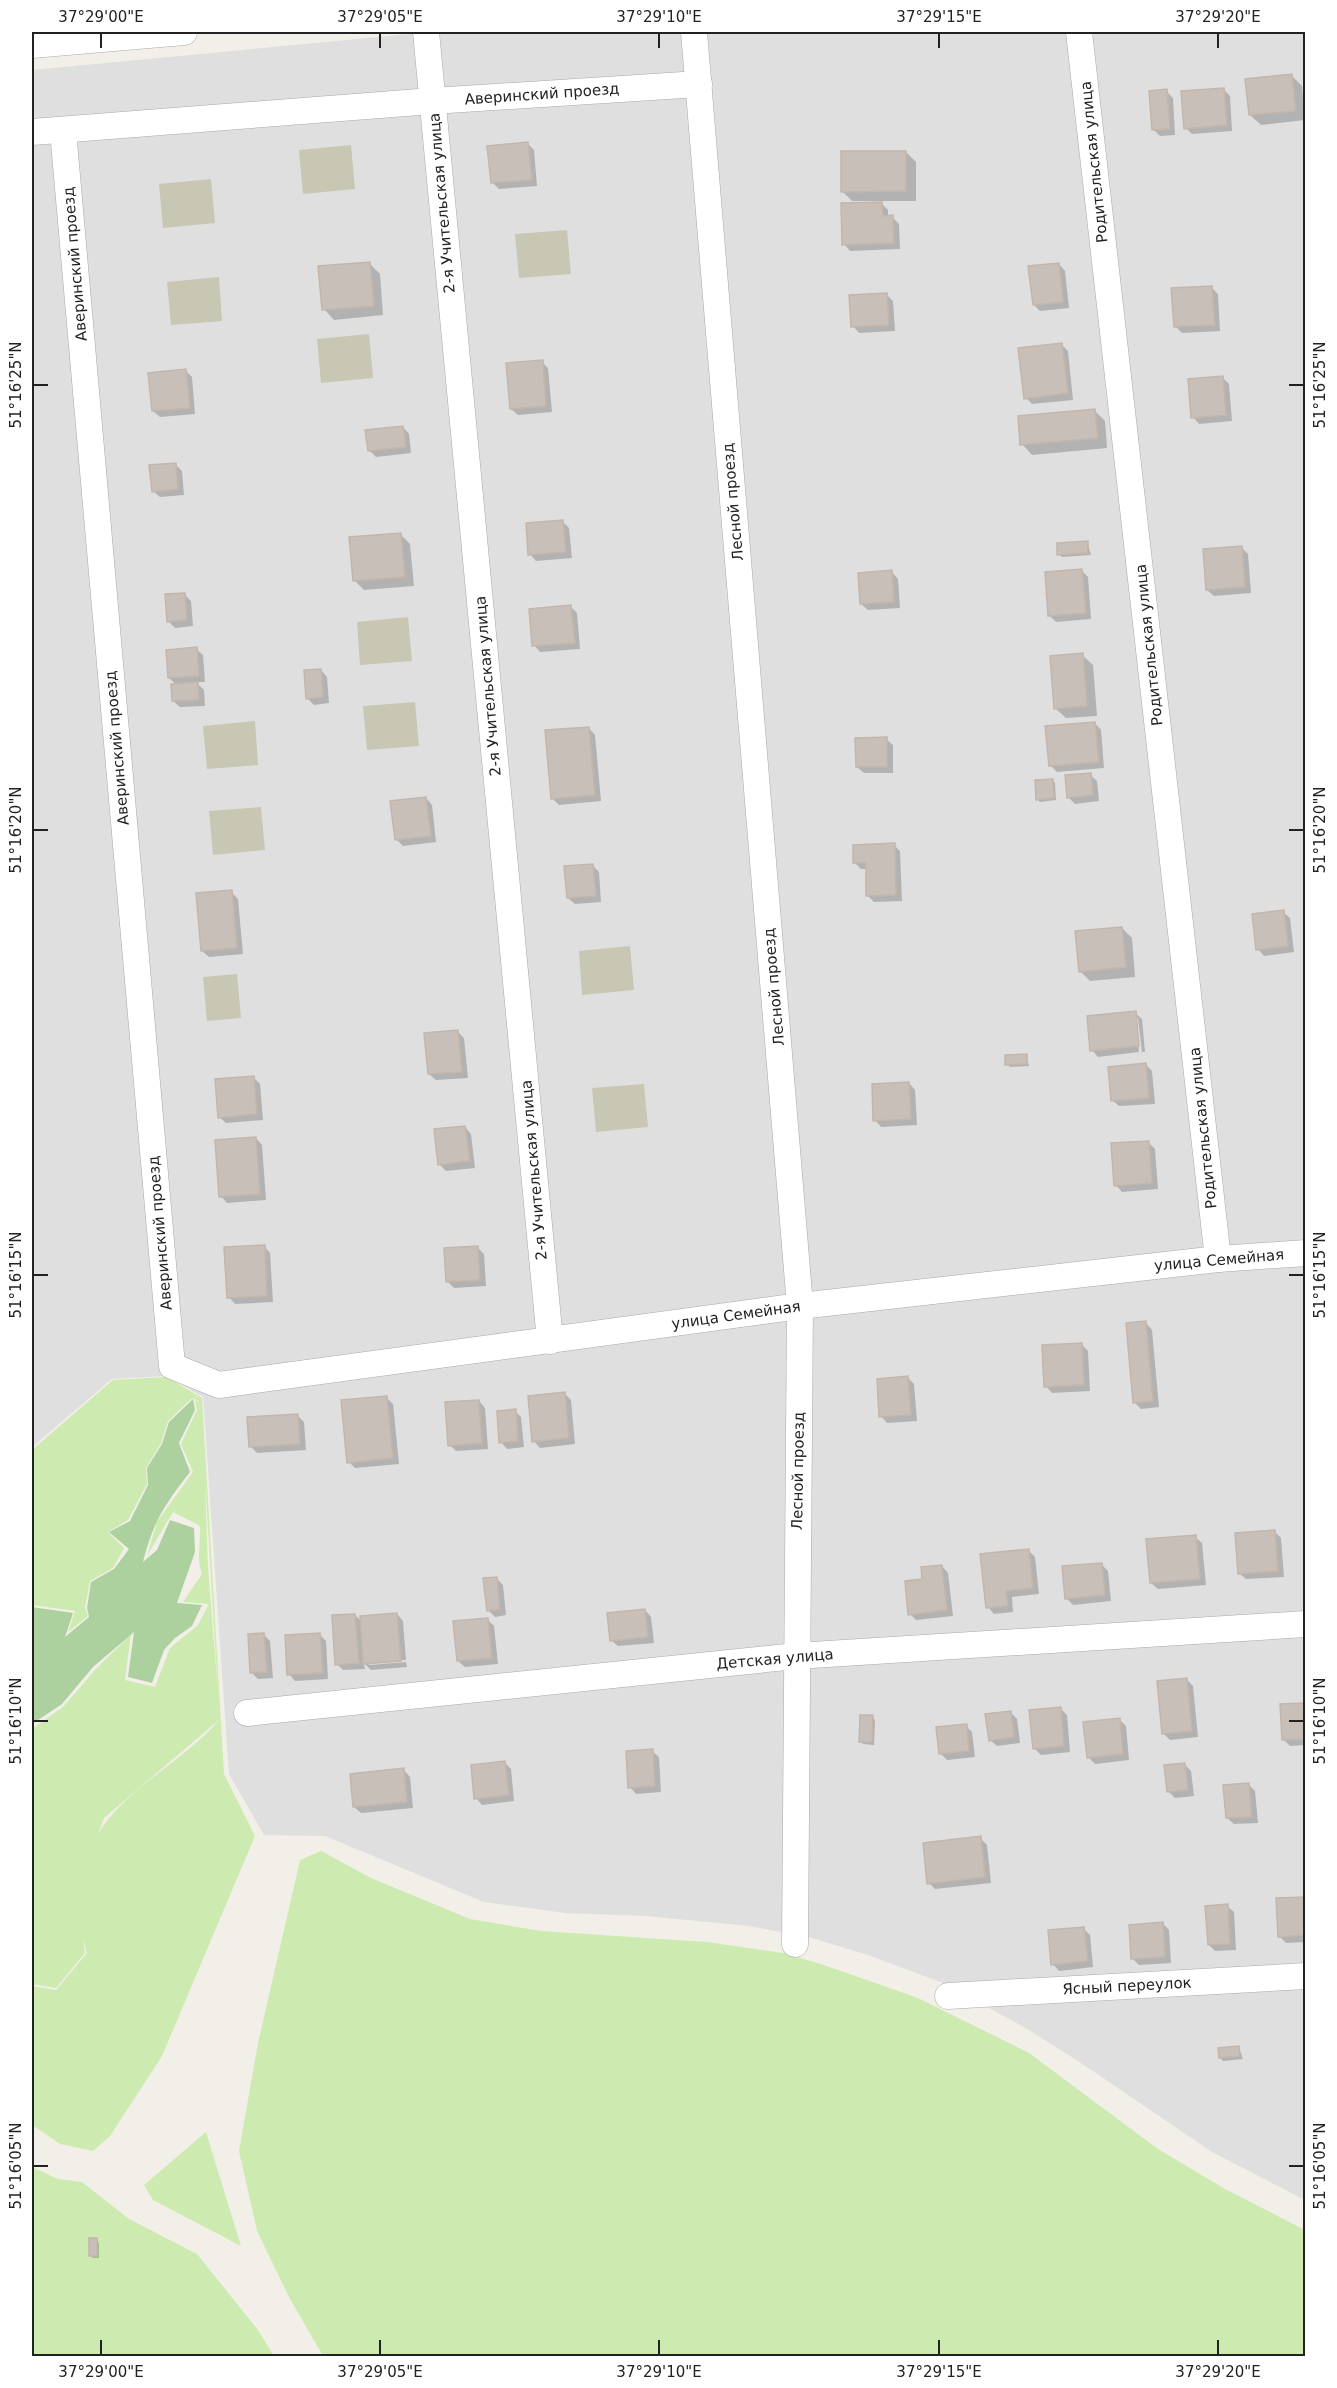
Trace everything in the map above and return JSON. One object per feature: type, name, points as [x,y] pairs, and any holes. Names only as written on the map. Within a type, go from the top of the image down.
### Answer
[{"type":"street","points":[[32,45],[184,32]]},
{"type":"street","name":"2-я Учительская улица","points":[[426,32],[550,1341]]},
{"type":"street","name":"Лесной проезд","points":[[694,32],[800,1306],[795,1944]]},
{"type":"street","name":"Родительская улица","points":[[1079,32],[1218,1259]]},
{"type":"street","name":"Аверинский проезд","points":[[32,132],[432,101],[699,84]]},
{"type":"street","name":"Аверинский проезд","points":[[63,130],[172,1366]]},
{"type":"street","name":"улица Семейная","points":[[172,1366],[219,1385],[800,1306],[1218,1259],[1305,1252]]},
{"type":"street","name":"Детская улица","points":[[247,1713],[796,1656],[1305,1624]]},
{"type":"street","name":"Ясный переулок","points":[[948,1996],[1305,1976]]},
{"type":"shaded area","points":[[431,32],[1305,32],[1305,2200],[1212,2152],[1024,2027],[943,1983],[868,1955],[812,1938],[749,1926],[646,1916],[565,1913],[484,1902],[325,1836],[264,1835],[229,1774],[203,1397],[167,1376],[112,1379],[32,1447],[32,70]]},
{"type":"shaded area","points":[[351,145],[355,189],[303,194],[299,150]]},
{"type":"shaded area","points":[[211,179],[215,223],[163,228],[159,184]]},
{"type":"shaded area","points":[[567,230],[571,274],[519,278],[515,234]]},
{"type":"shaded area","points":[[219,277],[222,321],[171,325],[167,282]]},
{"type":"shaded area","points":[[369,334],[373,378],[321,383],[317,339]]},
{"type":"shaded area","points":[[408,617],[412,661],[360,665],[357,622]]},
{"type":"shaded area","points":[[415,702],[419,746],[367,750],[363,706]]},
{"type":"shaded area","points":[[255,721],[258,765],[207,769],[203,726]]},
{"type":"shaded area","points":[[261,807],[265,850],[213,855],[209,811]]},
{"type":"shaded area","points":[[630,946],[634,990],[582,995],[579,951]]},
{"type":"shaded area","points":[[237,974],[241,1018],[207,1021],[203,977]]},
{"type":"shaded area","points":[[644,1084],[648,1127],[596,1132],[592,1088]]},
{"type":"green space","points":[[167,1377],[202,1398],[224,1774],[255,1836],[162,2056],[110,2136],[93,2151],[60,2144],[32,2125],[32,1986],[56,1990],[87,1953],[83,1940],[85,1953],[56,1988],[32,1984],[32,1729],[63,1707],[94,1671],[131,1634],[125,1680],[155,1687],[170,1648],[198,1625],[209,1604],[183,1602],[202,1574],[199,1557],[200,1526],[173,1512],[147,1556],[157,1522],[193,1472],[181,1444],[197,1410],[195,1400],[199,1402],[203,1441],[199,1401],[192,1398],[168,1421],[161,1443],[146,1468],[147,1484],[128,1520],[108,1532],[124,1548],[113,1568],[90,1581],[85,1608],[88,1616],[68,1632],[75,1611],[32,1605],[32,1450],[113,1380]],"holes":[[[205,1479],[218,1693],[208,1568]],[[220,1719],[190,1748],[124,1802],[98,1834],[104,1818]]]},
{"type":"green space","points":[[193,1399],[195,1410],[179,1443],[190,1472],[161,1514],[143,1562],[157,1550],[170,1520],[194,1528],[195,1552],[177,1603],[202,1605],[192,1626],[175,1638],[164,1650],[152,1683],[128,1677],[134,1632],[93,1667],[62,1704],[32,1724],[32,1607],[73,1613],[65,1637],[89,1617],[87,1608],[91,1582],[114,1569],[129,1549],[109,1532],[130,1521],[148,1485],[147,1468],[162,1444],[169,1422]]},
{"type":"green space","points":[[321,1851],[371,1878],[470,1919],[541,1931],[707,1942],[783,1953],[918,1998],[1029,2053],[1158,2149],[1225,2189],[1305,2230],[1305,2356],[323,2356],[290,2299],[257,2231],[239,2151],[258,2043],[300,1860]]},
{"type":"green space","points":[[206,2132],[241,2246],[153,2200],[144,2185]]},
{"type":"green space","points":[[32,2167],[58,2179],[82,2182],[129,2219],[197,2254],[258,2330],[274,2356],[32,2356]]},
{"type":"building","points":[[1292,74],[1296,111],[1249,115],[1245,79]]},
{"type":"building","points":[[1224,88],[1227,125],[1184,129],[1181,91]]},
{"type":"building","points":[[1167,89],[1170,129],[1152,130],[1149,91]]},
{"type":"building","points":[[528,142],[532,180],[491,183],[487,146]]},
{"type":"building","points":[[841,151],[906,151],[906,191],[841,192]]},
{"type":"building","points":[[882,202],[883,216],[893,215],[894,243],[842,245],[841,203]]},
{"type":"building","points":[[370,262],[374,306],[322,310],[318,266]]},
{"type":"building","points":[[1059,263],[1063,302],[1033,305],[1028,266]]},
{"type":"building","points":[[1212,286],[1215,325],[1174,327],[1171,288]]},
{"type":"building","points":[[887,293],[889,325],[851,327],[849,295]]},
{"type":"building","points":[[1062,343],[1068,393],[1024,399],[1018,348]]},
{"type":"building","points":[[543,360],[546,406],[510,409],[506,363]]},
{"type":"building","points":[[186,369],[190,408],[152,411],[148,373]]},
{"type":"building","points":[[1223,376],[1226,415],[1191,418],[1188,379]]},
{"type":"building","points":[[1095,409],[1098,438],[1020,445],[1018,416]]},
{"type":"building","points":[[403,426],[406,447],[368,451],[365,430]]},
{"type":"building","points":[[176,463],[178,489],[152,492],[149,465]]},
{"type":"building","points":[[563,520],[566,552],[528,555],[526,523]]},
{"type":"building","points":[[401,533],[405,577],[353,581],[349,537]]},
{"type":"building","points":[[1088,541],[1088,553],[1057,555],[1057,543]]},
{"type":"building","points":[[1242,546],[1245,587],[1206,590],[1203,549]]},
{"type":"building","points":[[1082,569],[1086,613],[1048,616],[1045,572]]},
{"type":"building","points":[[892,570],[894,602],[860,604],[858,573]]},
{"type":"building","points":[[185,593],[187,620],[167,622],[165,594]]},
{"type":"building","points":[[571,605],[575,643],[532,646],[529,609]]},
{"type":"building","points":[[197,647],[199,676],[168,678],[166,650]]},
{"type":"building","points":[[1083,653],[1087,706],[1054,709],[1050,656]]},
{"type":"building","points":[[321,669],[323,697],[306,699],[304,670]]},
{"type":"building","points":[[198,682],[199,700],[172,701],[171,684]]},
{"type":"building","points":[[1095,722],[1099,762],[1049,766],[1045,726]]},
{"type":"building","points":[[589,727],[595,795],[551,799],[545,730]]},
{"type":"building","points":[[887,737],[887,767],[856,767],[855,738]]},
{"type":"building","points":[[1091,773],[1093,795],[1067,798],[1065,775]]},
{"type":"building","points":[[1053,779],[1054,798],[1036,800],[1035,780]]},
{"type":"building","points":[[426,797],[431,836],[395,840],[390,801]]},
{"type":"building","points":[[895,843],[896,895],[866,896],[866,863],[853,863],[853,845]]},
{"type":"building","points":[[593,864],[596,896],[567,898],[564,866]]},
{"type":"building","points":[[232,890],[237,948],[201,951],[196,893]]},
{"type":"building","points":[[1284,910],[1288,946],[1256,950],[1252,914]]},
{"type":"building","points":[[1122,927],[1126,967],[1079,972],[1075,931]]},
{"type":"building","points":[[1136,1011],[1139,1046],[1090,1051],[1087,1016]]},
{"type":"building","points":[[458,1030],[462,1072],[428,1074],[424,1033]]},
{"type":"building","points":[[1027,1054],[1027,1064],[1005,1065],[1005,1055]]},
{"type":"building","points":[[1146,1063],[1149,1098],[1111,1101],[1108,1067]]},
{"type":"building","points":[[254,1076],[257,1114],[218,1118],[215,1079]]},
{"type":"building","points":[[909,1082],[911,1119],[873,1121],[872,1084]]},
{"type":"building","points":[[465,1126],[470,1161],[438,1165],[434,1129]]},
{"type":"building","points":[[256,1137],[260,1194],[219,1197],[215,1140]]},
{"type":"building","points":[[1149,1141],[1152,1183],[1114,1186],[1111,1143]]},
{"type":"building","points":[[265,1245],[267,1296],[227,1298],[224,1247]]},
{"type":"building","points":[[478,1246],[480,1280],[446,1282],[444,1248]]},
{"type":"building","points":[[1146,1321],[1153,1401],[1133,1403],[1126,1323]]},
{"type":"building","points":[[1082,1343],[1084,1385],[1044,1387],[1042,1345]]},
{"type":"building","points":[[908,1376],[911,1415],[879,1417],[877,1379]]},
{"type":"building","points":[[565,1392],[569,1438],[532,1442],[528,1396]]},
{"type":"building","points":[[387,1396],[393,1458],[347,1463],[341,1400]]},
{"type":"building","points":[[479,1400],[482,1443],[448,1446],[445,1402]]},
{"type":"building","points":[[516,1409],[518,1441],[499,1443],[497,1411]]},
{"type":"building","points":[[298,1414],[300,1444],[249,1447],[247,1417]]},
{"type":"building","points":[[1275,1530],[1278,1571],[1238,1574],[1235,1533]]},
{"type":"building","points":[[1196,1535],[1200,1579],[1150,1583],[1146,1539]]},
{"type":"building","points":[[1029,1549],[1033,1588],[1006,1591],[1008,1606],[986,1608],[980,1554]]},
{"type":"building","points":[[1102,1563],[1105,1595],[1065,1599],[1062,1566]]},
{"type":"building","points":[[942,1565],[947,1610],[908,1615],[905,1581],[922,1579],[921,1567]]},
{"type":"building","points":[[497,1577],[500,1609],[487,1611],[483,1578]]},
{"type":"building","points":[[645,1609],[648,1637],[610,1641],[607,1613]]},
{"type":"building","points":[[397,1613],[401,1661],[363,1664],[360,1616]]},
{"type":"building","points":[[355,1614],[359,1663],[335,1665],[332,1615]]},
{"type":"building","points":[[488,1618],[492,1658],[457,1661],[453,1621]]},
{"type":"building","points":[[264,1633],[267,1672],[250,1673],[248,1634]]},
{"type":"building","points":[[320,1633],[323,1673],[287,1675],[285,1635]]},
{"type":"building","points":[[1187,1678],[1192,1731],[1162,1734],[1157,1681]]},
{"type":"building","points":[[1306,1703],[1306,1739],[1282,1740],[1280,1704]]},
{"type":"building","points":[[1061,1707],[1064,1746],[1033,1749],[1029,1710]]},
{"type":"building","points":[[1011,1711],[1014,1737],[989,1741],[985,1714]]},
{"type":"building","points":[[860,1715],[873,1715],[872,1742],[859,1742]]},
{"type":"building","points":[[1120,1718],[1123,1754],[1087,1758],[1083,1722]]},
{"type":"building","points":[[967,1724],[969,1751],[939,1754],[936,1727]]},
{"type":"building","points":[[653,1749],[655,1786],[628,1788],[626,1751]]},
{"type":"building","points":[[505,1761],[509,1795],[474,1799],[471,1765]]},
{"type":"building","points":[[1185,1763],[1188,1790],[1167,1792],[1164,1765]]},
{"type":"building","points":[[404,1768],[407,1802],[353,1807],[350,1774]]},
{"type":"building","points":[[1249,1783],[1252,1817],[1226,1818],[1223,1785]]},
{"type":"building","points":[[981,1836],[985,1877],[927,1884],[923,1843]]},
{"type":"building","points":[[1306,1897],[1306,1935],[1278,1937],[1276,1898]]},
{"type":"building","points":[[1228,1904],[1230,1944],[1208,1945],[1205,1906]]},
{"type":"building","points":[[1163,1922],[1165,1957],[1131,1959],[1129,1925]]},
{"type":"building","points":[[1084,1927],[1088,1961],[1051,1965],[1048,1930]]},
{"type":"building","points":[[1239,2046],[1240,2056],[1219,2058],[1218,2048]]},
{"type":"building","points":[[89,2238],[97,2238],[97,2256],[89,2256]]}]
